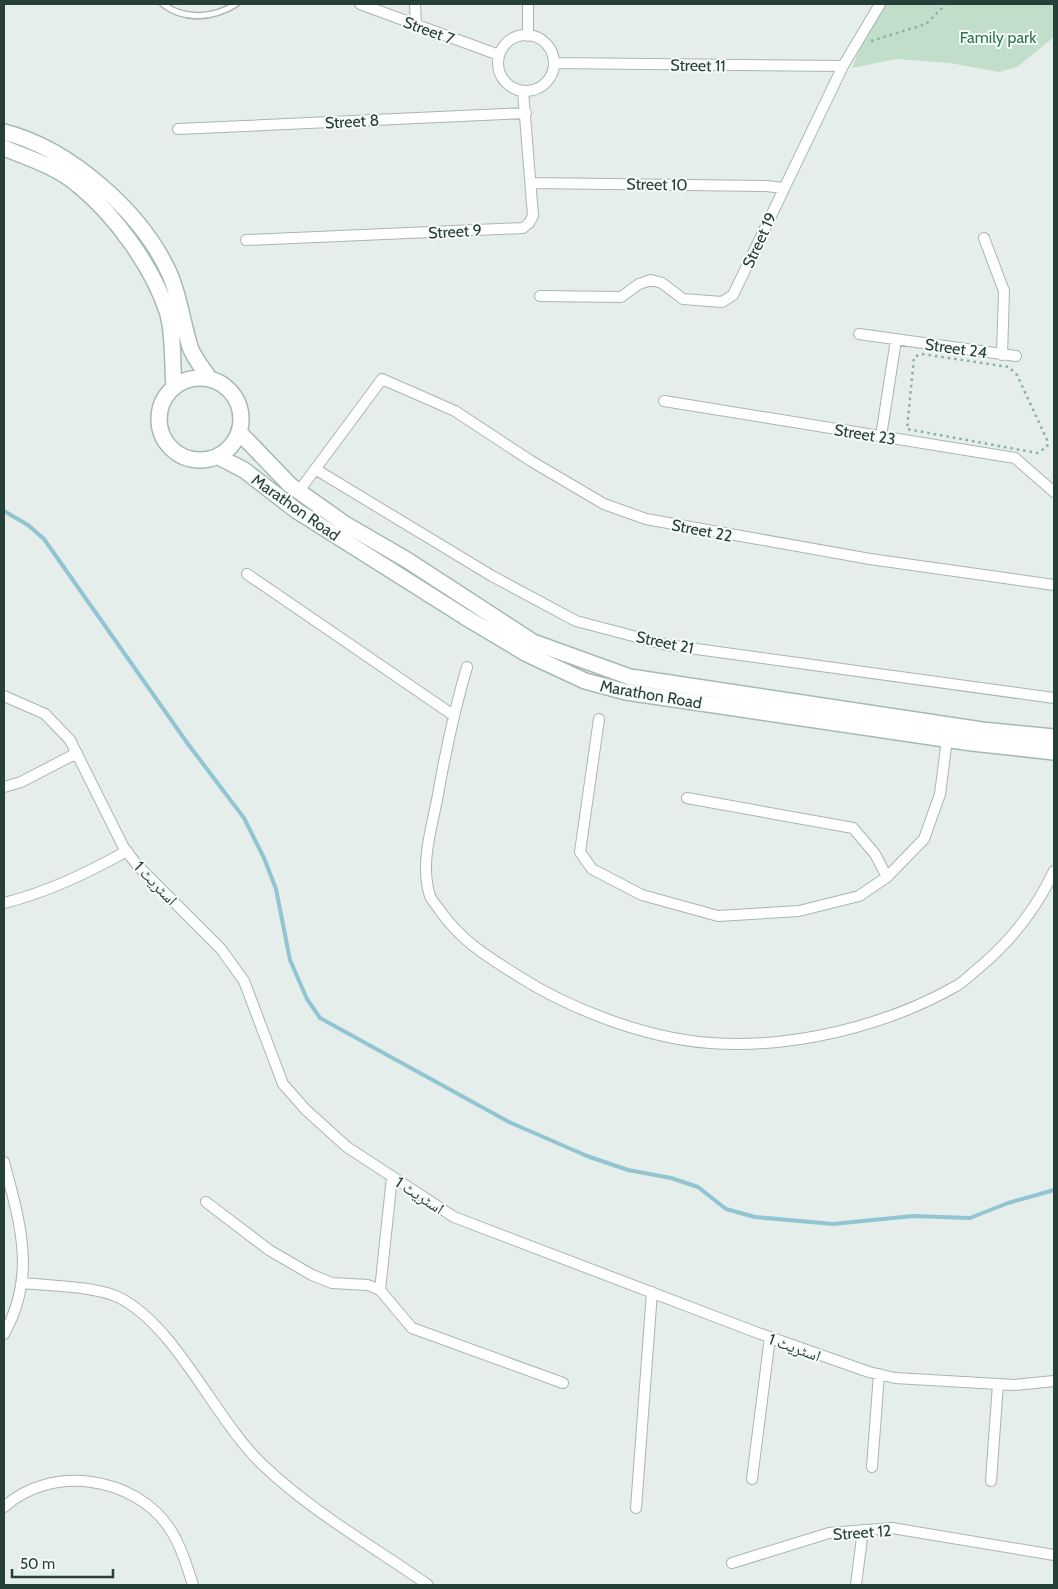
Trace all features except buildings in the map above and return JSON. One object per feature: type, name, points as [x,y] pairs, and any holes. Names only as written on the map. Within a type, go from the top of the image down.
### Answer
[{"type":"main road","points":[[4,132],[48,149],[83,171],[106,190],[136,224],[156,251],[170,277],[191,349],[210,379]]},
{"type":"main road","points":[[4,148],[52,168],[78,185],[114,221],[135,248],[156,283],[168,313],[174,387]]},
{"type":"main road","points":[[210,379],[228,388],[237,399],[242,412],[239,432],[230,449],[219,457],[206,461],[193,460],[175,452],[162,437],[159,424],[160,411],[165,398],[174,387],[187,380],[210,379]]},
{"type":"main road","name":"Marathon Road","points":[[239,432],[254,450],[299,491],[345,524],[406,560],[533,642],[630,677],[982,730],[1054,737]]},
{"type":"main road","name":"Marathon Road","points":[[219,457],[244,470],[297,511],[465,617],[527,654],[585,681],[626,692],[947,739],[1054,752]]},
{"type":"street","name":"Street 7","points":[[360,4],[499,55]]},
{"type":"street","points":[[415,4],[416,26]]},
{"type":"street","points":[[528,4],[528,36]]},
{"type":"street","name":"Street 19","points":[[540,296],[621,297],[638,284],[651,280],[662,283],[682,299],[722,302],[728,300],[733,295],[854,44],[880,4]]},
{"type":"street","points":[[528,36],[538,38],[546,44],[552,53],[554,63],[551,75],[544,84],[534,90],[523,91],[511,88],[502,79],[498,67],[499,55],[505,44],[516,37],[528,36]]},
{"type":"street","name":"Street 11","points":[[554,63],[843,66]]},
{"type":"street","name":"Street 9","points":[[246,240],[523,228],[530,223],[533,216],[523,91]]},
{"type":"street","name":"Street 8","points":[[178,129],[526,114]]},
{"type":"street","name":"Street 10","points":[[531,183],[766,186],[783,188]]},
{"type":"street","points":[[984,238],[1004,291],[1002,355]]},
{"type":"street","name":"Street 24","points":[[859,334],[1016,356]]},
{"type":"street","points":[[881,436],[896,340]]},
{"type":"street","name":"Street 22","points":[[316,469],[382,379],[455,411],[531,461],[604,504],[646,519],[870,559],[1054,585]]},
{"type":"street","name":"Street 23","points":[[664,401],[1015,458],[1054,492]]},
{"type":"street","points":[[299,491],[316,469]]},
{"type":"street","name":"Street 21","points":[[316,469],[492,576],[576,621],[667,645],[1054,698]]},
{"type":"street","points":[[247,574],[452,714]]},
{"type":"street","points":[[467,667],[452,714],[426,860],[430,897],[455,932],[478,950],[528,983],[592,1013],[654,1034],[710,1043],[766,1042],[841,1032],[901,1012],[960,984],[1006,945],[1042,896],[1054,871]]},
{"type":"street","name":"اسٹریٹ 1","points":[[4,696],[45,714],[70,740],[127,852],[148,876],[221,949],[244,981],[283,1084],[306,1110],[347,1147],[392,1177],[454,1217],[829,1359],[895,1378],[1015,1385],[1054,1381]]},
{"type":"street","points":[[599,719],[580,852],[592,869],[642,894],[718,916],[798,911],[859,896],[888,877],[924,839],[940,794],[947,739]]},
{"type":"street","points":[[4,787],[20,782],[77,752]]},
{"type":"street","points":[[687,798],[853,828],[875,854],[888,877]]},
{"type":"street","points":[[4,903],[31,896],[81,877],[127,852]]},
{"type":"street","points":[[4,1162],[18,1216],[23,1256],[23,1283],[19,1301],[4,1334]]},
{"type":"street","points":[[380,1290],[392,1177]]},
{"type":"street","points":[[206,1202],[269,1250],[312,1275],[332,1283],[368,1285],[380,1290],[412,1328],[563,1383]]},
{"type":"street","points":[[23,1283],[102,1292],[120,1298],[133,1307],[153,1323],[171,1343],[228,1425],[264,1467],[304,1500],[428,1585]]},
{"type":"street","points":[[636,1508],[652,1292]]},
{"type":"street","points":[[752,1480],[770,1337]]},
{"type":"street","points":[[872,1468],[879,1374]]},
{"type":"street","points":[[991,1481],[998,1384]]},
{"type":"street","points":[[4,1508],[29,1490],[66,1482],[98,1482],[122,1489],[139,1497],[170,1528],[180,1548],[193,1585]]},
{"type":"street","name":"Street 12","points":[[732,1563],[829,1533],[892,1528],[1054,1555]]},
{"type":"street","points":[[856,1585],[863,1530]]},
{"type":"lane","points":[[163,4],[170,10],[187,16],[201,16],[228,9],[236,4]]},
{"type":"path","points":[[854,44],[890,36],[926,24],[946,4]]},
{"type":"path","points":[[922,354],[1009,367],[1017,375],[1048,442],[1047,447],[1037,453],[910,430],[906,426],[914,357],[922,354]]},
{"type":"green space","name":"Family park","points":[[886,4],[1054,4],[1054,37],[1017,67],[999,72],[950,63],[896,59],[852,68],[865,37]]},
{"type":"waterway","points":[[4,511],[28,525],[44,539],[188,744],[244,818],[264,858],[276,889],[290,960],[307,999],[320,1018],[509,1122],[587,1156],[628,1170],[671,1178],[698,1187],[726,1209],[755,1217],[833,1224],[913,1216],[970,1218],[1008,1203],[1054,1190]]}]
